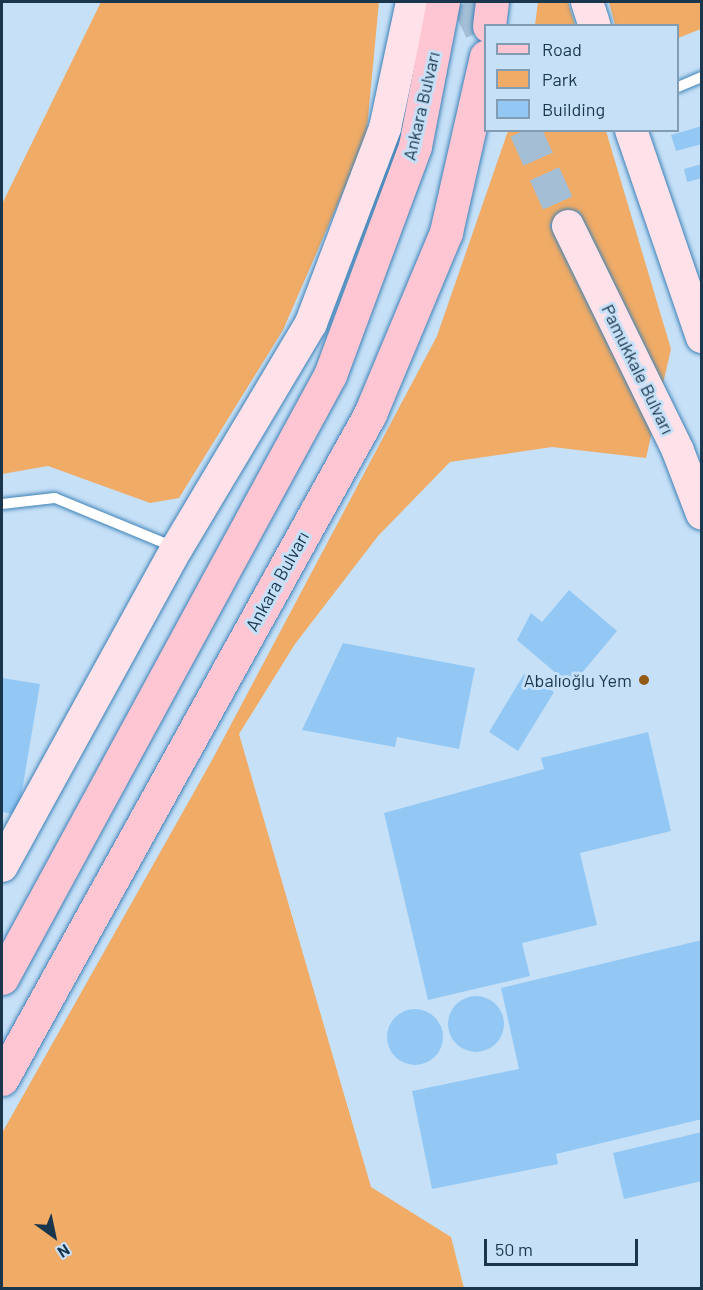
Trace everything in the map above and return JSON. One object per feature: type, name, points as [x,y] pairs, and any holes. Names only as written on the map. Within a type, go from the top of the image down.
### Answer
[{"type":"main road","points":[[2,866],[177,548],[311,323],[385,128],[412,2]]},
{"type":"main road","name":"Ankara Bulvarı","points":[[2,978],[330,375],[415,146],[443,2]]},
{"type":"main road","points":[[489,24],[492,2]]},
{"type":"main road","points":[[587,2],[594,24]]},
{"type":"main road","name":"Ankara Bulvarı","points":[[2,1079],[370,414],[446,232],[484,65]]},
{"type":"main road","points":[[632,132],[702,337]]},
{"type":"main road","name":"Pamukkale Bulvarı","points":[[568,226],[678,451],[702,514]]},
{"type":"lane","points":[[679,87],[702,77]]},
{"type":"lane","points":[[2,504],[55,498],[177,548]]},
{"type":"green space","points":[[101,2],[379,2],[366,139],[283,330],[179,498],[150,503],[48,466],[2,474],[2,204]]},
{"type":"green space","points":[[538,2],[568,2],[575,24],[535,24]]},
{"type":"green space","points":[[609,2],[701,2],[701,29],[679,38],[679,24],[615,24]]},
{"type":"green space","points":[[508,132],[606,132],[671,349],[646,458],[552,447],[450,462],[378,536],[295,644],[239,734],[371,1187],[451,1237],[464,1288],[2,1288],[2,1133],[211,762],[437,336]]},
{"type":"building","points":[[702,126],[702,144],[676,151],[671,135]]},
{"type":"building","points":[[702,164],[702,178],[687,182],[684,169]]},
{"type":"building","points":[[569,590],[617,631],[571,686],[517,640],[531,613],[542,622]]},
{"type":"building","points":[[343,643],[475,668],[459,749],[397,737],[395,747],[302,730]]},
{"type":"building","points":[[524,674],[554,692],[518,751],[489,732]]},
{"type":"building","points":[[2,678],[40,684],[18,815],[2,812]]},
{"type":"building","points":[[648,732],[671,831],[580,853],[597,925],[522,943],[530,976],[428,1000],[384,813],[544,769],[541,758]]},
{"type":"building","points":[[702,940],[702,1119],[556,1154],[558,1164],[432,1189],[412,1091],[519,1069],[501,988]]},
{"type":"building","points":[[470,996],[482,996],[492,1000],[500,1008],[504,1024],[500,1040],[492,1048],[482,1052],[470,1052],[460,1048],[452,1040],[448,1030],[448,1018],[452,1008],[460,1000]]},
{"type":"building","points":[[409,1009],[421,1009],[431,1013],[439,1021],[443,1037],[439,1053],[431,1061],[421,1065],[409,1065],[399,1061],[391,1053],[387,1043],[387,1031],[391,1021],[399,1013]]},
{"type":"building","points":[[702,1132],[702,1181],[624,1199],[613,1153]]},
{"type":"tunnel","points":[[467,2],[484,38]]},
{"type":"tunnel","points":[[526,132],[568,226]]},
{"type":"place","name":"Abalıoğlu Yem","points":[[644,680]]}]
